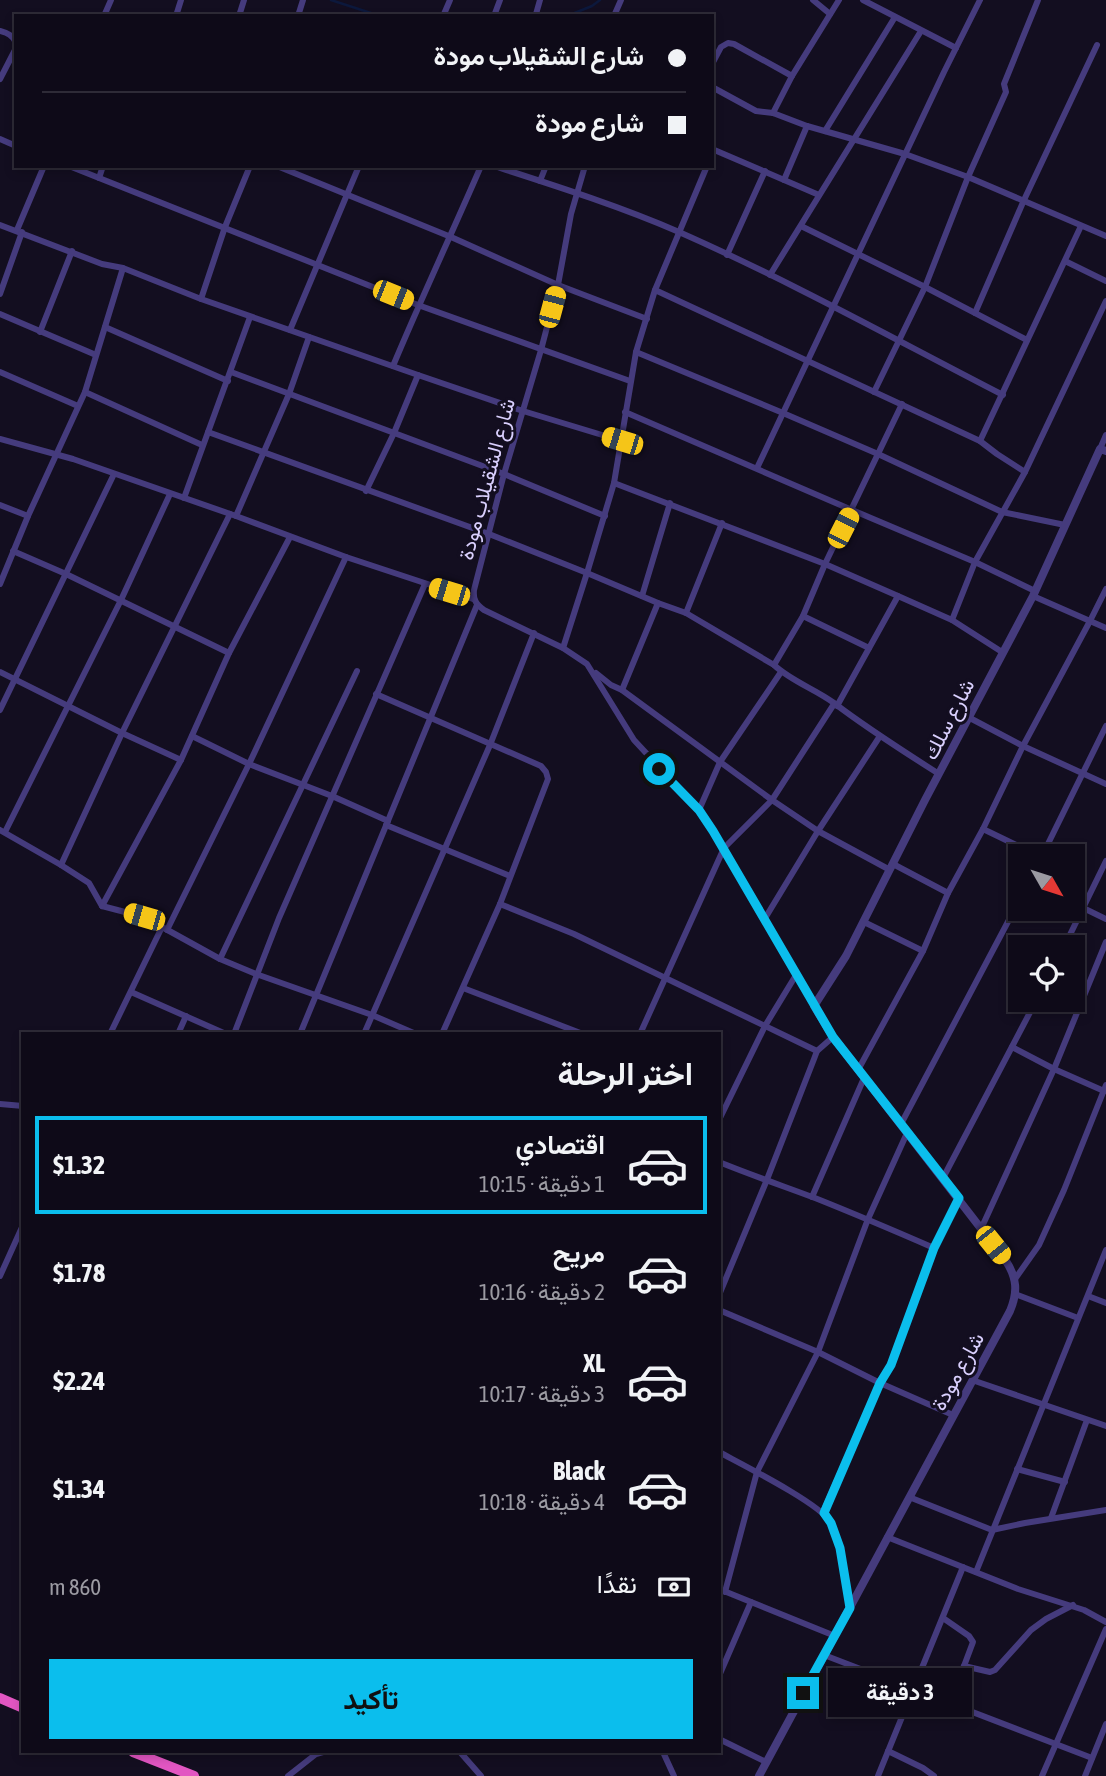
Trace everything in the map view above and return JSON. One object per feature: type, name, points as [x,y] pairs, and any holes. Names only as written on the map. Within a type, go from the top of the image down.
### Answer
[{"type":"highway","points":[[0,1698],[21,1707]]},
{"type":"highway","points":[[137,1753],[171,1772],[194,1776]]},
{"type":"street","points":[[444,14],[450,0]]},
{"type":"street","points":[[536,14],[540,0]]},
{"type":"street","points":[[813,0],[830,14]]},
{"type":"street","points":[[773,113],[792,76],[839,0]]},
{"type":"street","points":[[863,0],[956,48]]},
{"type":"street","points":[[757,468],[980,0]]},
{"type":"street","points":[[874,392],[925,287],[968,177],[1006,92],[1004,84],[1038,0]]},
{"type":"street","points":[[825,131],[895,16]]},
{"type":"street","points":[[770,275],[921,31]]},
{"type":"street","points":[[714,60],[721,47],[728,43],[734,44],[792,76]]},
{"type":"street","points":[[975,313],[1024,200],[1097,45]]},
{"type":"street","points":[[0,79],[14,52]]},
{"type":"street","points":[[714,88],[756,111],[773,113],[807,126],[905,154],[968,177],[1106,236]]},
{"type":"street","points":[[784,180],[807,126]]},
{"type":"street","points":[[714,151],[819,195]]},
{"type":"street","points":[[0,294],[43,168]]},
{"type":"street","points":[[74,168],[418,305],[630,381]]},
{"type":"street","points":[[99,178],[102,168]]},
{"type":"street","points":[[201,299],[225,227],[249,168]]},
{"type":"street","points":[[282,168],[558,285],[647,319]]},
{"type":"street","points":[[290,330],[358,168]]},
{"type":"street","points":[[393,366],[480,168]]},
{"type":"street","points":[[500,168],[576,193],[678,232],[770,275],[1003,395]]},
{"type":"street","points":[[540,181],[544,168]]},
{"type":"street","name":"شارع الشقيلاب مودة","points":[[301,1032],[475,602],[474,590],[558,285],[576,193],[584,168]]},
{"type":"street","points":[[562,648],[614,483],[636,352],[655,290],[706,168]]},
{"type":"street","points":[[727,255],[765,171]]},
{"type":"street","points":[[0,225],[102,264],[123,268],[250,317],[523,411],[622,441]]},
{"type":"street","points":[[801,226],[1027,340]]},
{"type":"street","points":[[980,441],[1081,226]]},
{"type":"street","points":[[40,332],[72,251]]},
{"type":"street","points":[[1065,261],[1106,281]]},
{"type":"street","points":[[0,584],[3,569],[85,392],[123,268]]},
{"type":"street","points":[[655,290],[980,441],[1025,472]]},
{"type":"street","points":[[952,620],[975,562],[1025,472],[1106,301]]},
{"type":"street","points":[[0,314],[96,355]]},
{"type":"street","points":[[184,498],[250,317]]},
{"type":"street","points":[[105,327],[228,381]]},
{"type":"street","points":[[61,865],[122,733],[263,452],[289,394],[309,337]]},
{"type":"street","points":[[636,352],[878,454],[1002,512],[1065,525]]},
{"type":"street","points":[[231,372],[504,474],[605,516]]},
{"type":"street","points":[[0,373],[78,406]]},
{"type":"street","points":[[366,491],[418,375]]},
{"type":"street","points":[[85,392],[202,445]]},
{"type":"street","points":[[774,665],[803,616],[902,404]]},
{"type":"street","points":[[625,412],[975,562],[1106,628]]},
{"type":"street","points":[[208,432],[489,534],[687,614],[774,665],[939,774]]},
{"type":"street","points":[[1103,450],[1106,435]]},
{"type":"street","points":[[0,439],[73,459],[475,602],[587,664],[634,740],[699,810],[724,848],[833,1037],[959,1198],[980,1230],[1006,1261],[1015,1279],[1039,1245],[1105,1089],[1054,1069],[1012,1047]]},
{"type":"street","name":"شارع سلك","points":[[814,1006],[838,972],[864,922],[1034,593],[1103,450]]},
{"type":"street","points":[[0,710],[114,474]]},
{"type":"street","points":[[614,483],[825,564],[952,620],[1002,652]]},
{"type":"street","points":[[170,494],[69,706],[2,831],[89,883],[102,905],[144,917],[220,959],[411,1032]]},
{"type":"street","points":[[642,596],[670,503]]},
{"type":"street","points":[[0,505],[28,516]]},
{"type":"street","points":[[687,614],[722,523]]},
{"type":"street","points":[[102,905],[181,760],[229,653],[290,537]]},
{"type":"street","points":[[13,551],[229,653]]},
{"type":"street","points":[[111,1032],[249,764],[346,557]]},
{"type":"street","points":[[235,1032],[332,796],[425,584]]},
{"type":"street","points":[[858,1070],[923,951],[948,893],[1106,589]]},
{"type":"street","points":[[641,1032],[724,848],[772,800],[835,705],[898,596]]},
{"type":"street","points":[[622,690],[658,603]]},
{"type":"street","points":[[803,616],[869,648]]},
{"type":"street","points":[[365,1032],[490,744],[534,633]]},
{"type":"street","points":[[591,669],[818,831],[948,893]]},
{"type":"street","points":[[220,959],[357,671]]},
{"type":"street","points":[[0,672],[181,760]]},
{"type":"street","points":[[699,810],[720,762],[781,672]]},
{"type":"street","points":[[376,694],[541,766],[548,779],[500,904],[443,1032]]},
{"type":"street","points":[[968,717],[1106,784]]},
{"type":"street","points":[[1046,844],[1106,726]]},
{"type":"street","points":[[192,736],[249,764],[332,796],[445,850],[510,876]]},
{"type":"street","points":[[764,920],[880,736]]},
{"type":"street","points":[[983,829],[1015,844]]},
{"type":"street","points":[[1085,904],[1106,862]]},
{"type":"street","points":[[500,904],[574,933],[817,1051]]},
{"type":"street","points":[[1085,909],[1106,919]]},
{"type":"street","points":[[901,1124],[1009,921]]},
{"type":"street","points":[[864,922],[923,951]]},
{"type":"street","points":[[980,1230],[1054,1069],[1106,942]]},
{"type":"street","points":[[721,1116],[765,1026],[796,975]]},
{"type":"street","points":[[463,988],[578,1032]]},
{"type":"street","points":[[131,992],[222,1032]]},
{"type":"street","points":[[943,1178],[1030,1012]]},
{"type":"street","points":[[179,1032],[186,1016]]},
{"type":"street","points":[[722,1278],[766,1182],[817,1051],[833,1037]]},
{"type":"street","points":[[812,1197],[864,1078]]},
{"type":"street","points":[[0,1104],[21,1106]]},
{"type":"street","points":[[835,1636],[722,1591],[757,1472],[818,1352],[868,1219],[907,1133]]},
{"type":"street","points":[[721,1163],[868,1219],[934,1248]]},
{"type":"street","points":[[824,1513],[880,1383],[891,1365],[934,1248],[959,1198]]},
{"type":"street","points":[[0,1276],[21,1229]]},
{"type":"street","points":[[14,1245],[21,1250]]},
{"type":"street","points":[[976,1572],[1106,1250]]},
{"type":"street","name":"شارع مودة","points":[[759,1776],[1010,1311],[1015,1294],[1015,1279]]},
{"type":"street","points":[[1015,1294],[1078,1318]]},
{"type":"street","points":[[1088,1296],[1106,1303]]},
{"type":"street","points":[[721,1311],[818,1352],[953,1415]]},
{"type":"street","points":[[972,1380],[1106,1426]]},
{"type":"street","points":[[1051,1518],[1087,1420]]},
{"type":"street","points":[[721,1453],[824,1513],[831,1523],[840,1548],[850,1608]]},
{"type":"street","points":[[1017,1469],[1065,1482]]},
{"type":"street","points":[[909,1497],[992,1531],[1106,1510]]},
{"type":"street","points":[[887,1537],[1018,1589],[1073,1605],[1106,1622]]},
{"type":"street","points":[[878,1776],[963,1567]]},
{"type":"street","points":[[721,1671],[751,1602]]},
{"type":"street","points":[[964,1667],[990,1672],[995,1670],[1031,1630],[1073,1605]]},
{"type":"street","points":[[943,1618],[972,1639],[973,1646],[945,1702]]},
{"type":"street","points":[[1042,1776],[1106,1629]]},
{"type":"street","points":[[824,1656],[1092,1758]]},
{"type":"street","points":[[1085,1776],[1106,1724]]},
{"type":"street","points":[[721,1740],[766,1762]]},
{"type":"street","points":[[888,1751],[934,1776]]},
{"type":"street","points":[[288,1776],[320,1753]]},
{"type":"street","points":[[461,1753],[481,1776]]},
{"type":"street","points":[[663,1753],[674,1776]]},
{"type":"waterway","points":[[331,0],[374,14]]},
{"type":"waterway","points":[[572,14],[600,0]]},
{"type":"route","points":[[659,769],[699,810],[713,831],[833,1037],[959,1198],[934,1248],[891,1365],[880,1383],[824,1513],[831,1523],[840,1548],[850,1608],[803,1693]]}]
